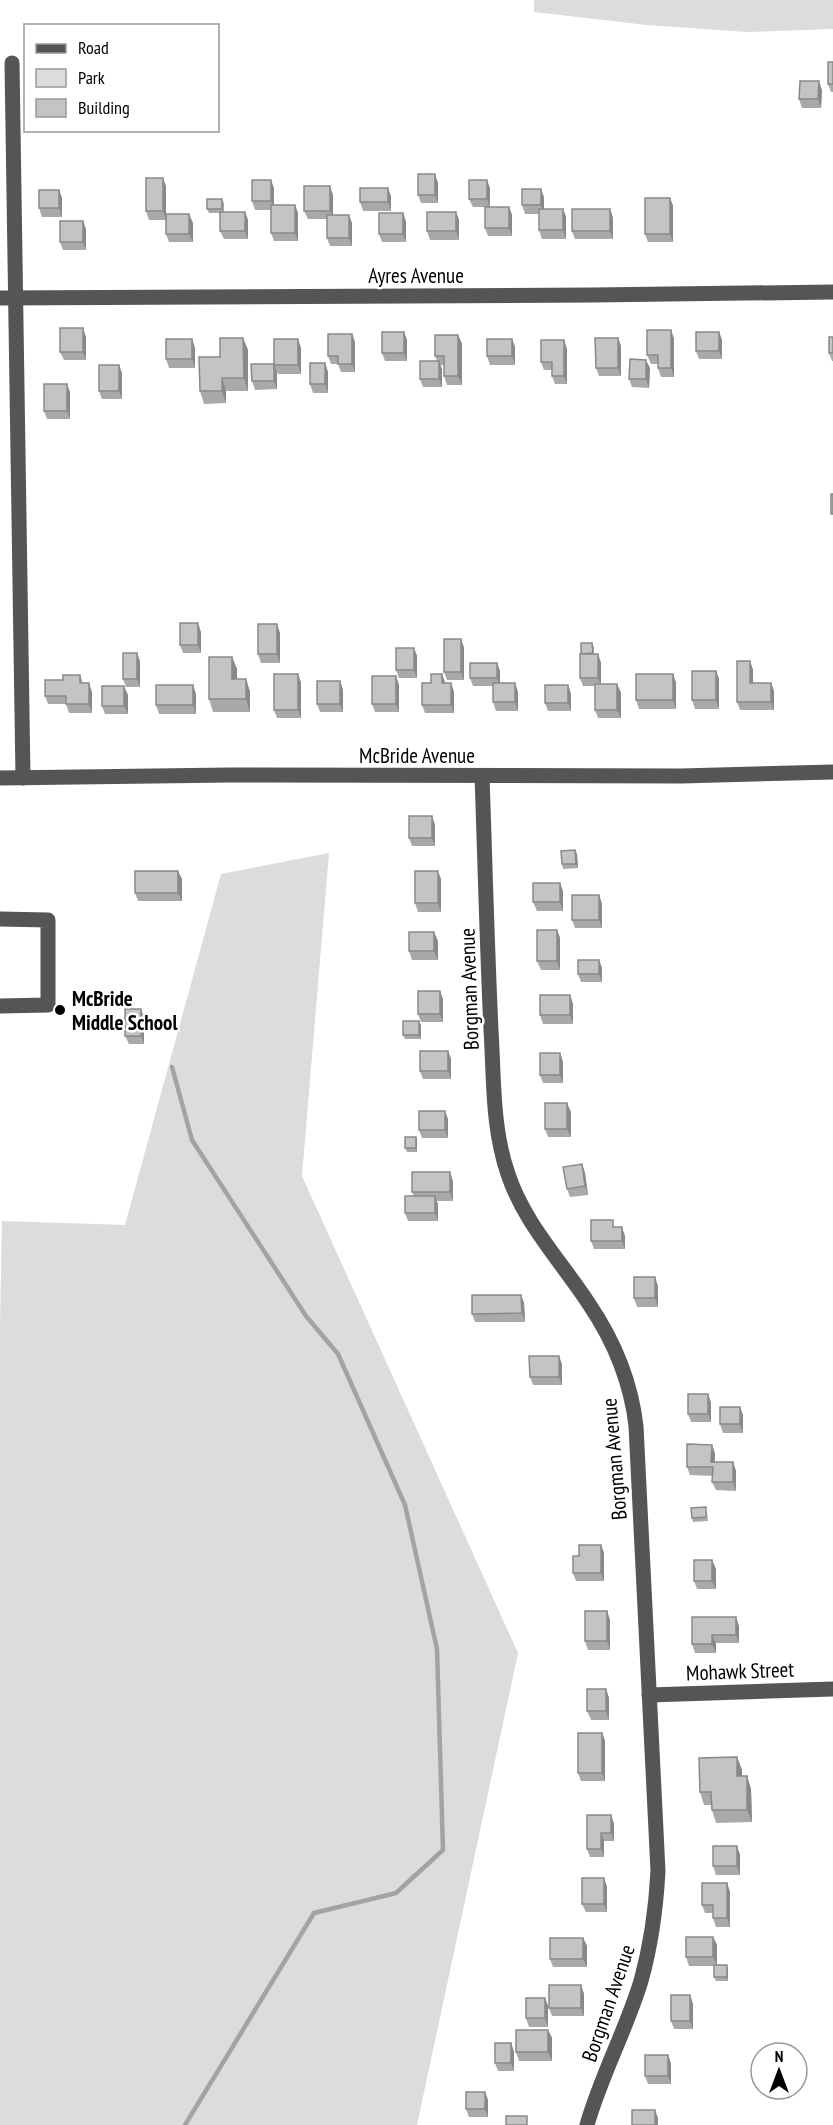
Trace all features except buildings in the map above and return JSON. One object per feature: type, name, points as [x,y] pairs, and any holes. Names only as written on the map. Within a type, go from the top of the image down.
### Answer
[{"type":"street","points":[[12,63],[23,778]]},
{"type":"street","name":"Ayres Avenue","points":[[0,298],[833,292]]},
{"type":"street","name":"McBride Avenue","points":[[0,778],[230,775],[681,776],[833,772]]},
{"type":"street","name":"Borgman Avenue","points":[[482,776],[488,968],[499,1141],[507,1172],[523,1208],[601,1322],[617,1355],[630,1390],[636,1426],[658,1871],[656,1908],[651,1941],[635,1998],[587,2125]]},
{"type":"street","points":[[0,919],[48,920],[48,1005],[0,1006]]},
{"type":"street","name":"Mohawk Street","points":[[649,1695],[833,1689]]},
{"type":"green space","points":[[534,0],[833,0],[833,29],[747,32],[647,25],[534,12]]},
{"type":"green space","points":[[329,853],[302,1176],[518,1653],[417,2125],[0,2125],[2,1221],[125,1225],[221,874]]},
{"type":"waterway","points":[[172,1067],[192,1140],[306,1316],[338,1354],[405,1505],[437,1649],[443,1850],[396,1893],[314,1913],[185,2125]]},
{"type":"place","name":"McBride Middle School","points":[[60,1010]]}]
